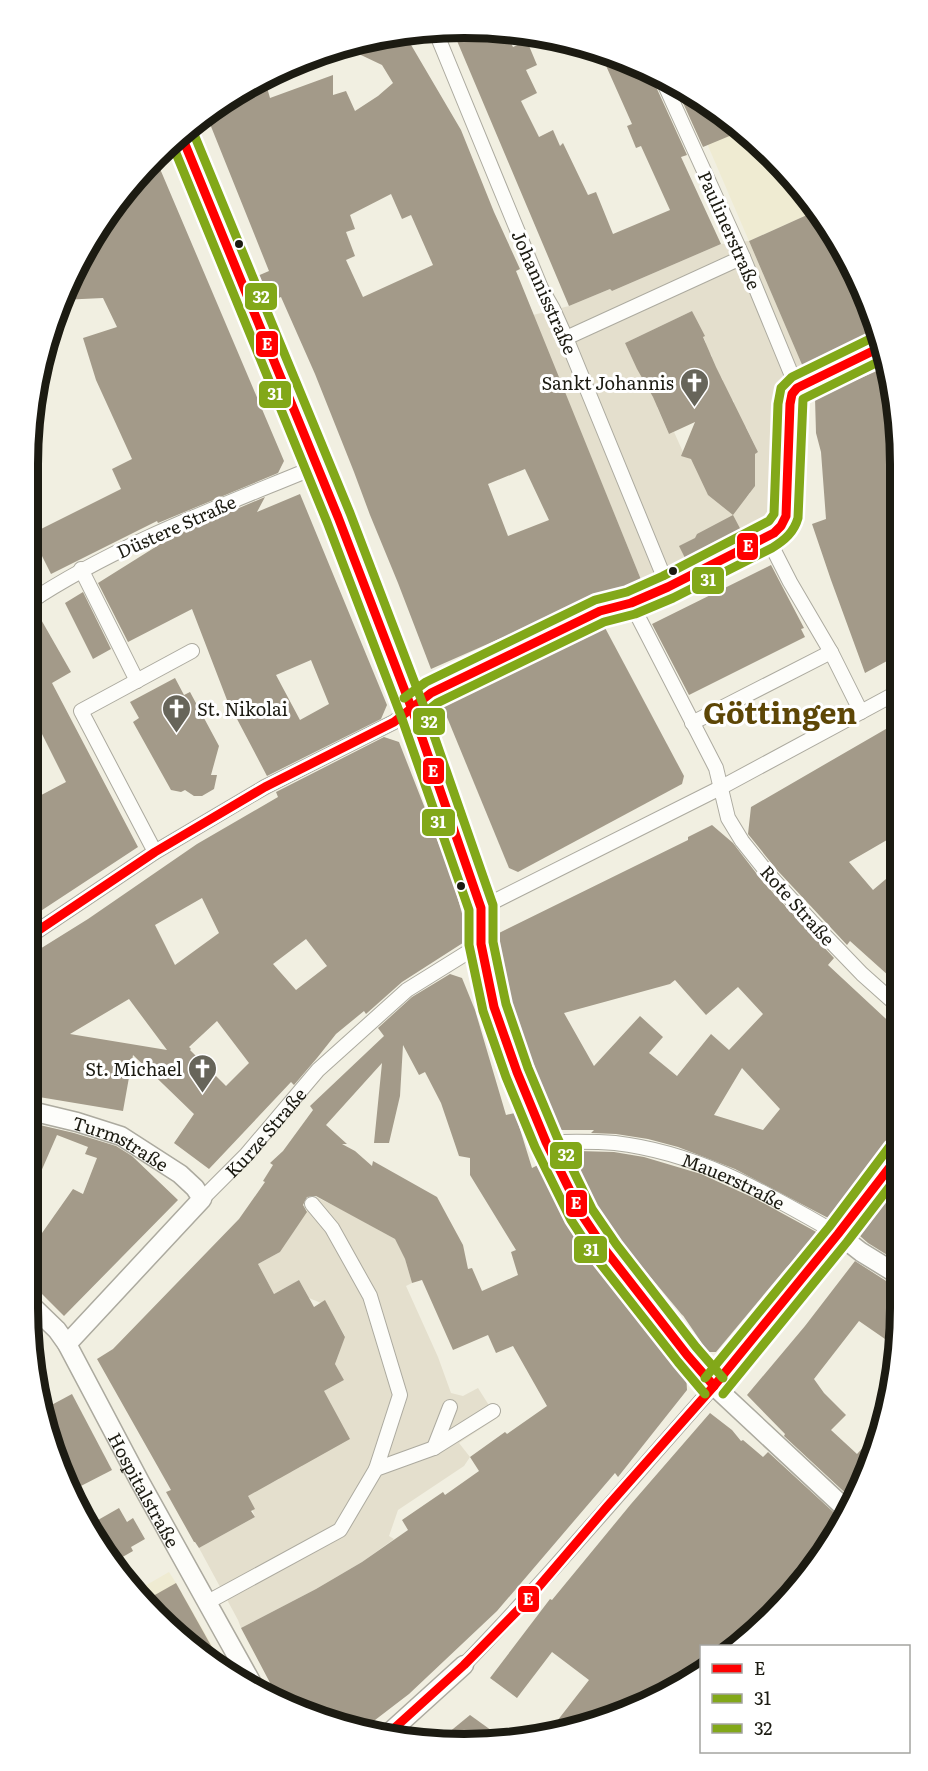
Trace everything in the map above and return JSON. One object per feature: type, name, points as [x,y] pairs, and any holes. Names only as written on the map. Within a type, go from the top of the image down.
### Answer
[{"type":"street","name":"Johannisstraße","points":[[438,38],[541,288],[566,338],[668,587]]},
{"type":"street","name":"Paulinerstraße","points":[[667,89],[802,385]]},
{"type":"street","points":[[184,142],[318,466],[401,676],[482,908],[481,944],[494,1007],[517,1072],[546,1142],[582,1215],[606,1251],[687,1355],[714,1386],[842,1505]]},
{"type":"street","points":[[566,338],[743,258]]},
{"type":"street","points":[[38,931],[155,852],[265,787],[394,722],[432,693],[600,611],[631,603],[668,587],[780,529],[786,516],[792,394],[802,385],[875,350]]},
{"type":"street","name":"Düstere Straße","points":[[38,596],[81,569],[192,518],[318,466]]},
{"type":"street","points":[[767,537],[831,652],[861,712]]},
{"type":"street","points":[[81,569],[137,681]]},
{"type":"street","name":"Rote Straße","points":[[631,603],[716,768],[728,818],[742,841],[770,876],[862,974],[890,999]]},
{"type":"street","points":[[803,633],[816,627]]},
{"type":"street","points":[[155,852],[81,711],[192,651]]},
{"type":"street","points":[[692,723],[831,652]]},
{"type":"street","points":[[482,908],[720,788],[890,696]]},
{"type":"street","name":"Kurze Straße","points":[[67,1344],[246,1155],[318,1070],[407,990],[481,944]]},
{"type":"street","name":"Turmstraße","points":[[38,1113],[121,1136],[180,1174],[195,1188],[202,1199]]},
{"type":"street","name":"Mauerstraße","points":[[546,1142],[615,1143],[693,1161],[733,1176],[838,1234],[890,1270]]},
{"type":"street","points":[[395,1728],[464,1665],[524,1604],[714,1386],[838,1234],[890,1166]]},
{"type":"street","points":[[206,1603],[340,1530],[376,1469],[400,1395],[370,1296],[332,1228],[312,1204]]},
{"type":"street","name":"Hospitalstraße","points":[[38,1312],[57,1330],[67,1344],[246,1673]]},
{"type":"street","points":[[434,1448],[450,1407]]},
{"type":"street","points":[[376,1469],[434,1448],[493,1411]]},
{"type":"shaded area","points":[[689,102],[724,126],[766,162],[809,214],[749,241]]},
{"type":"shaded area","points":[[749,241],[807,376],[786,386],[780,394],[775,509],[773,519],[768,526],[671,574],[642,582],[533,315],[569,306],[610,289],[612,291],[721,244]],"holes":[[[692,311],[706,343],[702,347],[707,356],[711,354],[712,357],[708,359],[718,379],[721,377],[723,380],[719,382],[728,402],[733,400],[734,402],[730,405],[740,430],[746,427],[758,452],[748,457],[755,478],[751,478],[747,491],[750,493],[747,497],[683,452],[674,432],[669,434],[657,407],[661,405],[637,368],[625,343]]]},
{"type":"shaded area","points":[[316,1197],[395,1239],[405,1259],[412,1283],[406,1286],[438,1357],[451,1393],[463,1396],[478,1388],[497,1418],[459,1443],[470,1457],[464,1466],[398,1510],[389,1536],[394,1539],[362,1562],[316,1589],[241,1628],[199,1548],[255,1517],[246,1493],[263,1470],[271,1483],[279,1479],[284,1459],[291,1472],[302,1466],[295,1453],[324,1391],[344,1380],[335,1364],[345,1336],[325,1301],[321,1303],[309,1298],[299,1280],[274,1294],[258,1264],[280,1252]]},
{"type":"shaded area","points":[[169,1572],[218,1655],[183,1628],[142,1587]]},
{"type":"building","points":[[456,38],[509,40],[513,47],[528,42],[537,65],[526,70],[537,93],[521,101],[539,137],[553,130],[560,146],[563,143],[588,195],[596,192],[613,234],[670,210],[641,146],[636,148],[627,126],[632,124],[604,61],[653,81],[687,155],[681,157],[721,244],[612,291],[610,289],[569,306]]},
{"type":"building","points":[[409,41],[461,130],[520,269],[516,271],[642,582],[591,602],[592,604],[499,639],[431,669],[315,374],[281,297],[266,303],[255,277],[269,271],[209,122],[267,86],[270,98],[333,75],[333,95],[346,91],[355,111],[393,83],[382,65],[354,52]],"holes":[[[391,194],[402,219],[411,215],[433,265],[363,297],[346,260],[355,256],[346,232],[355,229],[350,215]],[[525,469],[549,520],[508,536],[488,484]]]},
{"type":"building","points":[[680,97],[701,109],[734,134],[703,147]]},
{"type":"building","points":[[159,166],[284,461],[278,473],[158,523],[157,521],[51,574],[38,548],[38,530],[121,489],[112,469],[132,459],[96,380],[83,338],[117,327],[103,298],[71,300],[81,275],[109,227]]},
{"type":"building","points":[[809,214],[847,275],[871,336],[803,367],[749,241]]},
{"type":"building","name":"Sankt Johannis","points":[[692,311],[705,336],[703,337],[716,367],[758,452],[755,454],[755,486],[733,515],[708,495],[691,459],[681,456],[695,422],[669,434],[625,343]]},
{"type":"building","points":[[880,370],[890,436],[890,659],[865,673],[812,524],[826,519],[821,452],[816,433],[815,398]]},
{"type":"building","points":[[300,494],[387,705],[381,719],[267,776],[227,700],[192,609],[128,642],[98,583],[173,536],[265,497],[257,512]],"holes":[[[311,660],[329,704],[300,720],[276,675]]]},
{"type":"building","points":[[733,515],[743,534],[687,562],[679,546]]},
{"type":"building","points":[[771,565],[804,628],[801,629],[805,637],[689,695],[652,624]]},
{"type":"building","points":[[83,592],[111,649],[93,659],[65,603]]},
{"type":"building","points":[[38,614],[71,672],[52,683],[138,847],[38,913],[38,797],[66,782],[38,726]]},
{"type":"building","points":[[603,624],[684,776],[682,784],[518,872],[509,868],[442,705]]},
{"type":"building","name":"St. Nikolai","points":[[175,678],[184,695],[190,692],[219,746],[211,775],[217,775],[214,789],[202,796],[194,796],[185,790],[181,792],[171,790],[133,722],[139,718],[130,702]]},
{"type":"building","points":[[890,727],[890,838],[849,862],[873,890],[890,876],[890,977],[850,941],[847,945],[777,870],[748,834],[751,807]]},
{"type":"building","points":[[384,737],[399,742],[444,857],[450,855],[457,875],[452,877],[469,939],[402,982],[366,1014],[364,1011],[336,1034],[294,1085],[291,1082],[209,1169],[174,1143],[194,1114],[133,1055],[123,1111],[38,1097],[38,950],[88,919],[197,844],[278,797],[276,792]],"holes":[[[202,898],[219,933],[175,965],[155,925]],[[306,939],[327,966],[296,990],[273,964]],[[129,999],[167,1050],[70,1034]],[[217,1021],[249,1063],[226,1086],[189,1047]]]},
{"type":"building","points":[[712,825],[733,843],[763,882],[834,958],[828,965],[890,1023],[890,1147],[832,1220],[735,1169],[678,1147],[648,1139],[591,1133],[594,1130],[559,1130],[549,1108],[542,1109],[512,1030],[494,942],[497,934],[688,840],[688,837]],"holes":[[[675,980],[706,1015],[738,987],[763,1014],[729,1050],[711,1034],[677,1076],[649,1053],[663,1037],[640,1016],[594,1066],[564,1013],[670,984]],[[742,1068],[780,1109],[763,1130],[714,1115]]]},
{"type":"building","points":[[450,974],[462,978],[475,1010],[506,1115],[515,1113],[532,1168],[538,1165],[579,1231],[576,1233],[604,1273],[606,1272],[686,1373],[687,1390],[618,1477],[615,1473],[497,1611],[409,1694],[371,1723],[327,1711],[273,1689],[241,1628],[316,1589],[362,1562],[408,1530],[402,1520],[443,1492],[445,1495],[479,1471],[470,1457],[547,1406],[513,1346],[496,1353],[488,1335],[453,1350],[422,1280],[412,1283],[405,1259],[395,1239],[316,1196],[307,1197],[303,1205],[307,1212],[280,1252],[258,1264],[274,1294],[299,1280],[314,1307],[325,1300],[345,1337],[335,1364],[344,1380],[324,1391],[350,1439],[248,1496],[255,1509],[251,1511],[255,1517],[199,1548],[166,1492],[171,1490],[97,1359],[113,1349],[239,1219],[265,1182],[263,1181],[273,1165],[270,1163],[283,1151],[313,1110],[310,1106],[384,1036],[378,1028],[412,997]],"holes":[[[403,1045],[419,1075],[425,1072],[441,1103],[459,1156],[470,1158],[470,1175],[516,1250],[511,1252],[518,1275],[482,1291],[472,1268],[468,1269],[463,1245],[437,1197],[373,1161],[372,1166],[355,1151],[342,1144],[347,1144],[326,1125],[382,1063],[374,1143],[389,1143],[400,1096]]]},
{"type":"building","points":[[38,1125],[116,1146],[132,1156],[178,1200],[64,1316],[38,1290],[38,1232],[39,1230],[42,1233],[73,1189],[83,1194],[97,1158],[85,1154],[88,1147],[57,1135],[40,1174],[38,1173]]},
{"type":"building","points":[[578,1151],[614,1152],[644,1157],[701,1174],[754,1198],[820,1234],[786,1268],[716,1352],[708,1352],[682,1314],[683,1316],[608,1226],[572,1158]]},
{"type":"building","points":[[890,1185],[890,1257],[860,1236],[858,1227]]},
{"type":"building","points":[[855,1261],[890,1283],[889,1342],[859,1321],[814,1379],[824,1393],[846,1415],[831,1430],[857,1454],[869,1441],[847,1495],[784,1436],[785,1434],[747,1395],[805,1326]]},
{"type":"building","points":[[72,1394],[112,1470],[78,1488],[60,1444],[50,1406]]},
{"type":"building","points":[[710,1413],[763,1457],[768,1452],[836,1515],[819,1544],[785,1588],[766,1609],[724,1645],[700,1645],[700,1663],[653,1690],[601,1711],[555,1723],[589,1680],[552,1652],[517,1698],[490,1678],[550,1599],[552,1600]]},
{"type":"building","points":[[119,1508],[127,1522],[133,1518],[145,1539],[131,1547],[133,1551],[120,1559],[96,1521]]},
{"type":"building","points":[[176,1583],[215,1653],[183,1628],[151,1597]]},
{"type":"building","points":[[470,1715],[495,1733],[464,1734],[448,1733]]},
{"type":"transit line","name":"32","points":[[194,134],[350,513],[424,707],[493,905],[493,942],[506,1004],[528,1068],[557,1137],[592,1209],[616,1244],[723,1378]]},
{"type":"transit line","name":"E","points":[[184,142],[338,517],[413,712],[481,908],[481,944],[494,1007],[517,1072],[546,1142],[582,1215],[606,1251],[714,1386]]},
{"type":"transit line","name":"31","points":[[175,150],[327,522],[401,716],[469,910],[469,945],[483,1011],[506,1077],[535,1147],[571,1220],[596,1258],[705,1394]]},
{"type":"transit line","name":"32","points":[[404,698],[426,682],[595,600],[627,592],[663,576],[769,521],[774,514],[778,404],[781,388],[792,377],[871,338]]},
{"type":"transit line","name":"E","points":[[38,931],[155,852],[265,787],[394,722],[431,693],[600,611],[631,603],[668,587],[774,533],[786,516],[792,394],[797,388],[875,350]]},
{"type":"transit line","name":"31","points":[[418,718],[437,703],[604,622],[635,614],[673,598],[781,542],[791,532],[798,518],[803,399],[878,362]]},
{"type":"transit line","name":"32","points":[[705,1378],[829,1227],[890,1146]]},
{"type":"transit line","name":"E","points":[[395,1728],[464,1665],[524,1604],[714,1386],[890,1167]]},
{"type":"transit line","name":"31","points":[[723,1394],[890,1186]]},
{"type":"place","name":"Sankt Johannis","points":[[695,408]]},
{"type":"place","name":"St. Nikolai","points":[[176,734]]},
{"type":"place","name":"St. Michael","points":[[203,1094]]},
{"type":"district","name":"Göttingen","points":[[780,711]]}]
